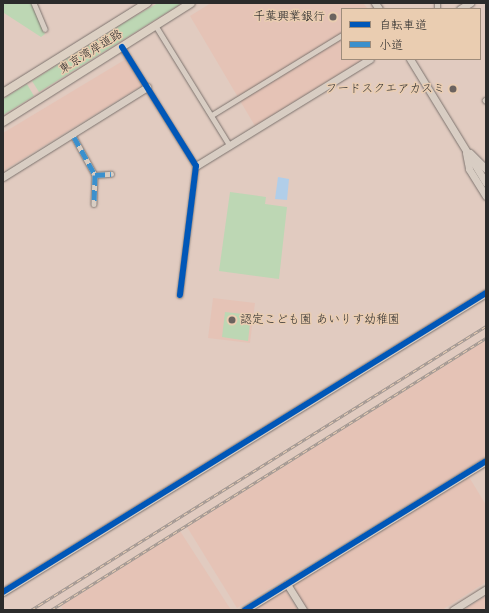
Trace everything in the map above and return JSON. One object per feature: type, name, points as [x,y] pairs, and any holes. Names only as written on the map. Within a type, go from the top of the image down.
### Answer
[{"type":"highway","name":"東京湾岸道路","points":[[3,93],[147,3]]},
{"type":"highway","name":"東京湾岸道路","points":[[3,122],[191,3]]},
{"type":"street","points":[[34,3],[45,29]]},
{"type":"street","points":[[156,26],[230,146]]},
{"type":"street","points":[[212,115],[341,36]]},
{"type":"street","points":[[122,47],[196,166],[180,295]]},
{"type":"street","points":[[196,166],[368,60]]},
{"type":"street","points":[[411,60],[485,180]]},
{"type":"street","points":[[3,177],[147,87]]},
{"type":"street","points":[[74,137],[95,175],[94,204]]},
{"type":"street","points":[[466,151],[484,162],[486,169]]},
{"type":"street","points":[[466,151],[469,169],[486,196]]},
{"type":"street","points":[[95,175],[111,174]]},
{"type":"street","points":[[3,592],[486,292]]},
{"type":"street","points":[[245,610],[486,461]]},
{"type":"street","points":[[286,584],[303,610]]},
{"type":"street","points":[[453,610],[486,589]]},
{"type":"shaded area","points":[[211,3],[363,3],[367,8],[341,8],[341,60],[362,60],[255,126],[190,16]]},
{"type":"shaded area","points":[[126,59],[141,86],[3,171],[3,133]]},
{"type":"shaded area","name":"認定こども園 あいりす幼稚園","points":[[213,298],[255,303],[250,343],[208,338]]},
{"type":"shaded area","points":[[486,340],[486,456],[237,608],[187,527]]},
{"type":"shaded area","points":[[469,477],[486,505],[486,582],[442,610],[307,610],[293,585]]},
{"type":"shaded area","points":[[180,531],[231,610],[63,610],[61,606]]},
{"type":"shaded area","points":[[286,591],[298,610],[253,610]]},
{"type":"shaded area","points":[[486,596],[486,610],[463,610]]},
{"type":"green space","points":[[3,3],[31,3],[45,34],[41,37],[4,13]]},
{"type":"green space","points":[[158,3],[182,3],[39,92],[32,81]]},
{"type":"green space","points":[[27,84],[34,96],[3,115],[3,99]]},
{"type":"green space","points":[[230,192],[266,197],[265,204],[287,207],[279,279],[219,271]]},
{"type":"green space","points":[[225,312],[251,315],[248,341],[222,337]]},
{"type":"water","points":[[278,177],[289,179],[287,200],[275,199]]},
{"type":"railway","points":[[31,610],[486,326]]},
{"type":"railway","points":[[51,610],[486,338]]},
{"type":"marked path","points":[[74,137],[95,175],[94,204]]},
{"type":"marked path","points":[[95,175],[111,174]]},
{"type":"cycle path","points":[[122,47],[196,166],[180,295]]},
{"type":"cycle path","points":[[3,592],[486,293]]},
{"type":"cycle path","points":[[245,610],[486,461]]},
{"type":"place","name":"千葉興業銀行","points":[[333,17]]},
{"type":"place","name":"フードスクエアカスミ","points":[[453,89]]},
{"type":"place","name":"認定こども園 あいりす幼稚園","points":[[232,320]]}]
